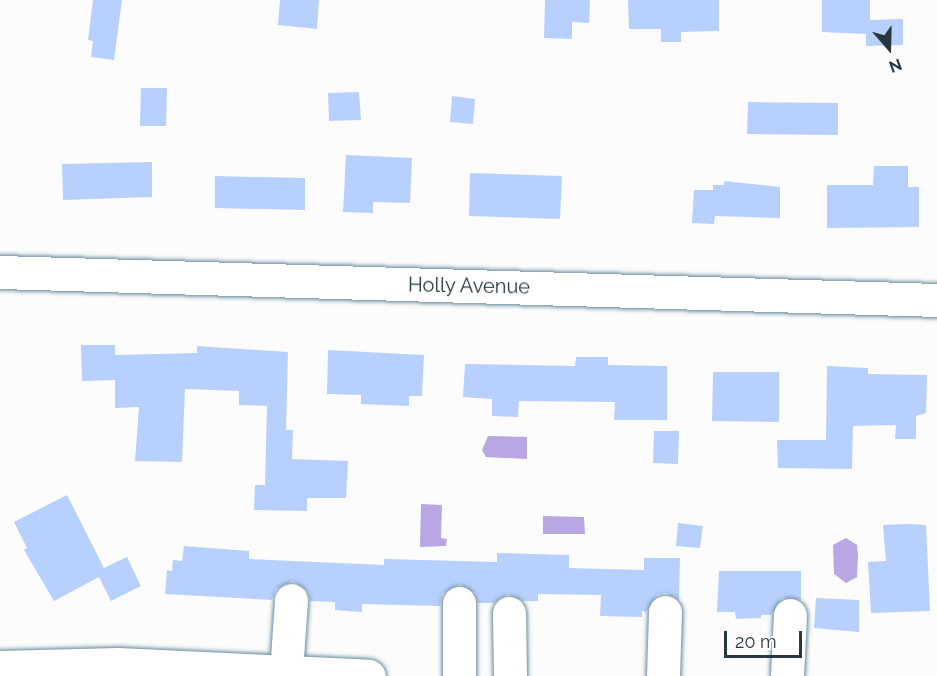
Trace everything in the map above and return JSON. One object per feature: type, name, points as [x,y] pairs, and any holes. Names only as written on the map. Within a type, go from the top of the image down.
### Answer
[{"type":"street","name":"Holly Avenue","points":[[0,272],[937,300]]},
{"type":"street","points":[[270,673],[291,600]]},
{"type":"street","points":[[459,603],[459,676]]},
{"type":"street","points":[[509,612],[510,676]]},
{"type":"street","points":[[663,676],[665,612]]},
{"type":"street","points":[[787,676],[790,615]]},
{"type":"street","points":[[2,662],[118,664],[369,676]]},
{"type":"shaded area","points":[[488,436],[527,437],[527,459],[486,457],[482,450]]},
{"type":"shaded area","points":[[421,504],[442,505],[441,538],[447,539],[446,546],[420,547]]},
{"type":"shaded area","points":[[543,516],[584,517],[585,534],[543,534]]},
{"type":"shaded area","points":[[846,538],[857,545],[858,555],[857,577],[846,583],[834,574],[833,545]]},
{"type":"building","points":[[93,0],[122,0],[114,60],[91,57],[93,41],[88,40]]},
{"type":"building","points":[[280,0],[319,0],[317,29],[278,25]]},
{"type":"building","points":[[545,0],[590,0],[589,23],[572,22],[572,39],[544,38]]},
{"type":"building","points":[[628,0],[719,0],[719,31],[681,32],[681,42],[661,42],[661,29],[629,29]]},
{"type":"building","points":[[822,0],[870,0],[870,20],[903,19],[903,45],[866,46],[866,34],[822,32]]},
{"type":"building","points":[[141,88],[167,88],[166,126],[140,126]]},
{"type":"building","points":[[359,92],[361,120],[329,121],[328,93]]},
{"type":"building","points":[[452,96],[475,99],[473,124],[450,122]]},
{"type":"building","points":[[748,102],[838,103],[838,135],[747,134]]},
{"type":"building","points":[[346,155],[412,158],[410,203],[373,202],[373,213],[343,212]]},
{"type":"building","points":[[152,162],[152,197],[63,200],[62,164]]},
{"type":"building","points":[[874,166],[908,166],[908,187],[919,187],[919,227],[827,228],[827,185],[873,185]]},
{"type":"building","points":[[470,173],[562,176],[560,219],[469,216]]},
{"type":"building","points":[[215,176],[305,178],[305,210],[215,208]]},
{"type":"building","points":[[724,181],[780,187],[780,218],[715,216],[714,224],[692,223],[694,190],[713,190],[713,185],[724,185]]},
{"type":"building","points":[[81,345],[115,345],[115,355],[197,353],[197,346],[288,352],[286,430],[293,430],[292,459],[348,461],[346,498],[307,498],[307,511],[254,510],[255,485],[265,485],[267,406],[239,405],[239,391],[185,389],[182,462],[135,461],[139,407],[115,408],[115,380],[82,381]]},
{"type":"building","points":[[328,350],[424,355],[422,396],[409,396],[409,406],[361,404],[361,395],[327,394]]},
{"type":"building","points":[[576,357],[608,357],[608,365],[667,366],[667,420],[614,420],[615,402],[519,401],[518,417],[492,416],[492,399],[463,397],[465,364],[575,366]]},
{"type":"building","points":[[827,366],[868,368],[868,374],[927,375],[926,413],[916,416],[916,439],[895,439],[896,425],[853,426],[852,469],[778,468],[777,440],[826,440]]},
{"type":"building","points":[[713,372],[779,372],[779,422],[712,421]]},
{"type":"building","points":[[654,431],[679,431],[678,464],[653,463]]},
{"type":"building","points":[[67,495],[104,568],[127,557],[141,586],[111,601],[99,577],[54,601],[24,550],[27,548],[14,522]]},
{"type":"building","points":[[678,523],[703,526],[700,548],[676,546]]},
{"type":"building","points":[[883,525],[926,525],[930,611],[871,613],[868,562],[886,561]]},
{"type":"building","points":[[184,546],[249,551],[249,559],[384,565],[384,559],[497,562],[497,553],[569,555],[569,568],[644,570],[644,558],[680,558],[679,600],[666,593],[657,595],[646,612],[642,611],[642,617],[600,616],[601,595],[538,594],[538,601],[523,601],[508,594],[493,603],[478,603],[475,593],[460,584],[443,593],[440,606],[362,604],[362,612],[335,610],[335,602],[310,601],[308,591],[293,581],[276,589],[272,600],[165,594],[167,570],[172,571],[173,560],[182,561]]},
{"type":"building","points":[[719,571],[801,571],[801,600],[782,598],[771,615],[761,615],[761,618],[736,619],[735,612],[717,612]]},
{"type":"building","points":[[816,598],[859,600],[859,632],[814,628]]}]
